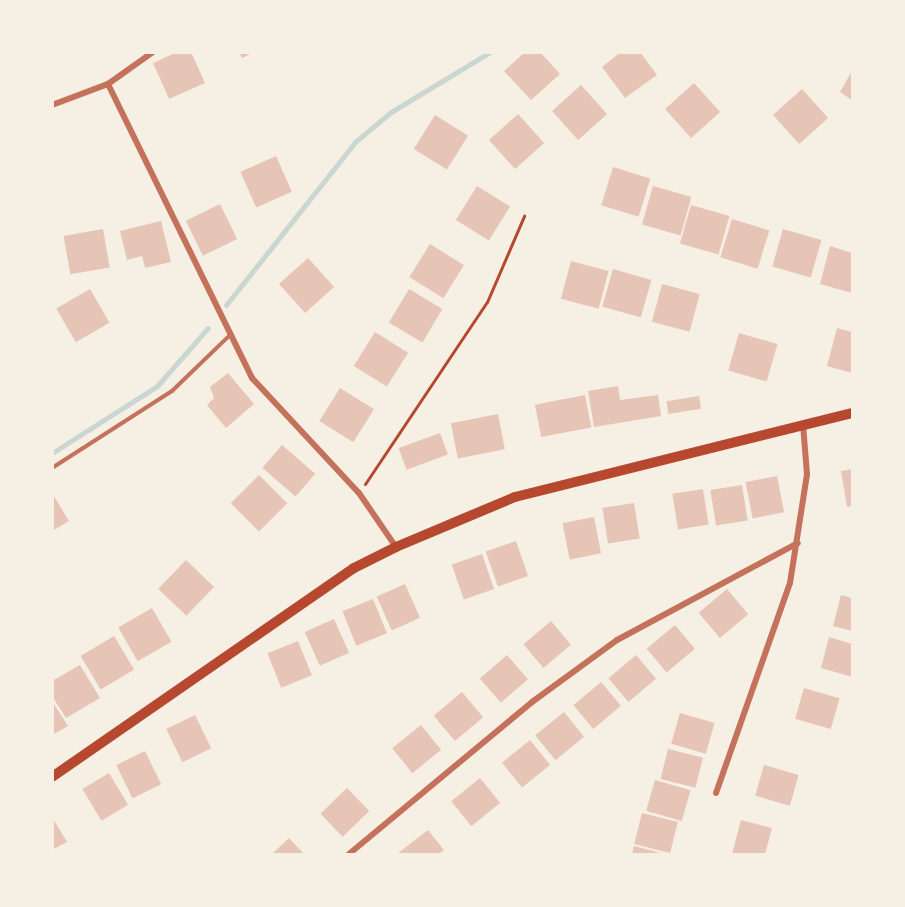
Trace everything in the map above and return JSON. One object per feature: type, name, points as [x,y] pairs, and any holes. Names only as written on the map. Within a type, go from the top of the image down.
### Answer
[{"type":"main road","points":[[52,777],[354,567],[396,547],[514,497],[852,413]]},
{"type":"street","points":[[52,105],[108,84],[153,52]]},
{"type":"street","points":[[108,84],[229,336],[252,378],[359,493],[396,547]]},
{"type":"street","points":[[716,793],[790,583],[807,474],[803,424]]},
{"type":"street","points":[[349,855],[532,702],[617,640],[798,543]]},
{"type":"lane","points":[[52,468],[172,391],[229,336]]},
{"type":"path","points":[[359,493],[487,302],[524,216]]},
{"type":"building","points":[[177,52],[191,52],[205,83],[169,99],[153,63]]},
{"type":"building","points":[[239,52],[254,52],[242,58]]},
{"type":"building","points":[[525,52],[540,52],[560,74],[531,100],[504,71]]},
{"type":"building","points":[[621,52],[640,52],[657,75],[625,98],[602,67]]},
{"type":"building","points":[[852,71],[852,100],[840,92]]},
{"type":"building","points":[[694,83],[720,112],[691,138],[665,109]]},
{"type":"building","points":[[581,85],[607,114],[578,140],[552,111]]},
{"type":"building","points":[[802,89],[828,118],[799,144],[773,115]]},
{"type":"building","points":[[518,114],[544,143],[515,169],[489,140]]},
{"type":"building","points":[[435,115],[468,136],[447,170],[414,149]]},
{"type":"building","points":[[276,156],[292,192],[256,207],[240,172]]},
{"type":"building","points":[[613,167],[650,178],[639,217],[601,205]]},
{"type":"building","points":[[477,186],[510,207],[489,241],[456,220]]},
{"type":"building","points":[[653,186],[691,197],[680,235],[642,224]]},
{"type":"building","points":[[220,204],[237,239],[203,256],[186,221]]},
{"type":"building","points":[[691,205],[729,216],[718,254],[680,243]]},
{"type":"building","points":[[732,219],[769,230],[758,269],[720,257]]},
{"type":"building","points":[[161,221],[171,262],[145,268],[142,256],[127,260],[120,231]]},
{"type":"building","points":[[103,229],[110,267],[70,274],[64,236]]},
{"type":"building","points":[[783,229],[821,240],[811,278],[772,266]]},
{"type":"building","points":[[430,244],[464,265],[443,298],[409,277]]},
{"type":"building","points":[[830,246],[852,253],[852,293],[820,284]]},
{"type":"building","points":[[308,258],[334,287],[305,313],[279,284]]},
{"type":"building","points":[[571,261],[609,271],[599,309],[561,299]]},
{"type":"building","points":[[613,269],[651,280],[641,318],[602,306]]},
{"type":"building","points":[[662,284],[700,294],[690,332],[652,322]]},
{"type":"building","points":[[90,289],[110,323],[76,342],[56,308]]},
{"type":"building","points":[[409,289],[442,309],[422,343],[389,322]]},
{"type":"building","points":[[837,328],[852,332],[852,373],[827,366]]},
{"type":"building","points":[[375,332],[408,353],[387,387],[354,366]]},
{"type":"building","points":[[739,333],[777,344],[767,382],[728,370]]},
{"type":"building","points":[[228,373],[254,404],[226,428],[207,405],[214,398],[210,387]]},
{"type":"building","points":[[618,386],[620,400],[658,395],[661,416],[594,427],[588,391]]},
{"type":"building","points":[[340,388],[374,409],[353,442],[319,421]]},
{"type":"building","points":[[585,395],[591,427],[541,437],[535,405]]},
{"type":"building","points":[[699,396],[701,409],[668,414],[666,401]]},
{"type":"building","points":[[498,414],[505,449],[458,458],[451,423]]},
{"type":"building","points":[[440,433],[448,455],[407,470],[399,448]]},
{"type":"building","points":[[282,445],[315,474],[296,497],[262,468]]},
{"type":"building","points":[[852,469],[852,506],[847,507],[841,471]]},
{"type":"building","points":[[259,475],[287,503],[259,532],[231,503]]},
{"type":"building","points":[[777,476],[784,512],[753,518],[746,482]]},
{"type":"building","points":[[742,485],[748,521],[716,526],[710,490]]},
{"type":"building","points":[[703,489],[709,525],[678,529],[672,494]]},
{"type":"building","points":[[52,493],[69,521],[52,531]]},
{"type":"building","points":[[634,503],[640,539],[608,544],[602,508]]},
{"type":"building","points":[[594,517],[601,553],[570,559],[563,523]]},
{"type":"building","points":[[516,541],[528,576],[498,586],[486,551]]},
{"type":"building","points":[[482,554],[494,589],[464,599],[452,564]]},
{"type":"building","points":[[186,560],[214,587],[186,616],[158,589]]},
{"type":"building","points":[[405,584],[420,618],[392,630],[377,597]]},
{"type":"building","points":[[727,589],[748,614],[720,638],[699,613]]},
{"type":"building","points":[[841,595],[852,598],[852,631],[833,626]]},
{"type":"building","points":[[373,599],[387,633],[356,646],[342,611]]},
{"type":"building","points":[[152,608],[172,642],[138,661],[118,628]]},
{"type":"building","points":[[334,619],[349,653],[320,666],[305,632]]},
{"type":"building","points":[[551,621],[571,645],[543,668],[523,644]]},
{"type":"building","points":[[675,625],[695,649],[667,673],[647,649]]},
{"type":"building","points":[[114,636],[134,669],[101,690],[81,656]]},
{"type":"building","points":[[829,637],[852,644],[852,677],[821,668]]},
{"type":"building","points":[[298,641],[312,675],[281,688],[267,653]]},
{"type":"building","points":[[507,655],[528,679],[501,703],[480,679]]},
{"type":"building","points":[[636,655],[656,679],[628,702],[608,678]]},
{"type":"building","points":[[80,665],[100,698],[66,718],[52,696],[52,681]]},
{"type":"building","points":[[601,682],[621,706],[593,729],[573,705]]},
{"type":"building","points":[[804,688],[840,698],[831,729],[795,719]]},
{"type":"building","points":[[462,692],[483,717],[455,741],[434,716]]},
{"type":"building","points":[[52,701],[68,726],[52,735]]},
{"type":"building","points":[[564,712],[584,737],[555,760],[535,735]]},
{"type":"building","points":[[680,713],[715,723],[706,754],[671,744]]},
{"type":"building","points":[[195,715],[211,748],[182,762],[166,729]]},
{"type":"building","points":[[421,725],[441,750],[412,773],[392,748]]},
{"type":"building","points":[[530,740],[550,765],[522,788],[502,763]]},
{"type":"building","points":[[668,749],[703,758],[695,788],[661,779]]},
{"type":"building","points":[[145,751],[161,784],[132,798],[116,765]]},
{"type":"building","points":[[764,765],[799,775],[790,806],[755,796]]},
{"type":"building","points":[[109,773],[128,805],[101,821],[82,789]]},
{"type":"building","points":[[480,778],[500,803],[471,826],[451,801]]},
{"type":"building","points":[[655,780],[691,790],[682,821],[646,811]]},
{"type":"building","points":[[347,788],[369,811],[343,837],[320,814]]},
{"type":"building","points":[[642,813],[678,822],[670,853],[634,844]]},
{"type":"building","points":[[52,817],[67,842],[52,850]]},
{"type":"building","points":[[741,820],[772,828],[765,854],[732,854]]},
{"type":"building","points":[[428,830],[444,850],[439,854],[397,854]]},
{"type":"building","points":[[289,838],[304,854],[272,854]]},
{"type":"building","points":[[634,846],[664,854],[632,854]]},
{"type":"waterway","points":[[226,305],[355,142],[391,112],[490,52]]},
{"type":"waterway","points":[[52,453],[157,386],[208,328]]}]
